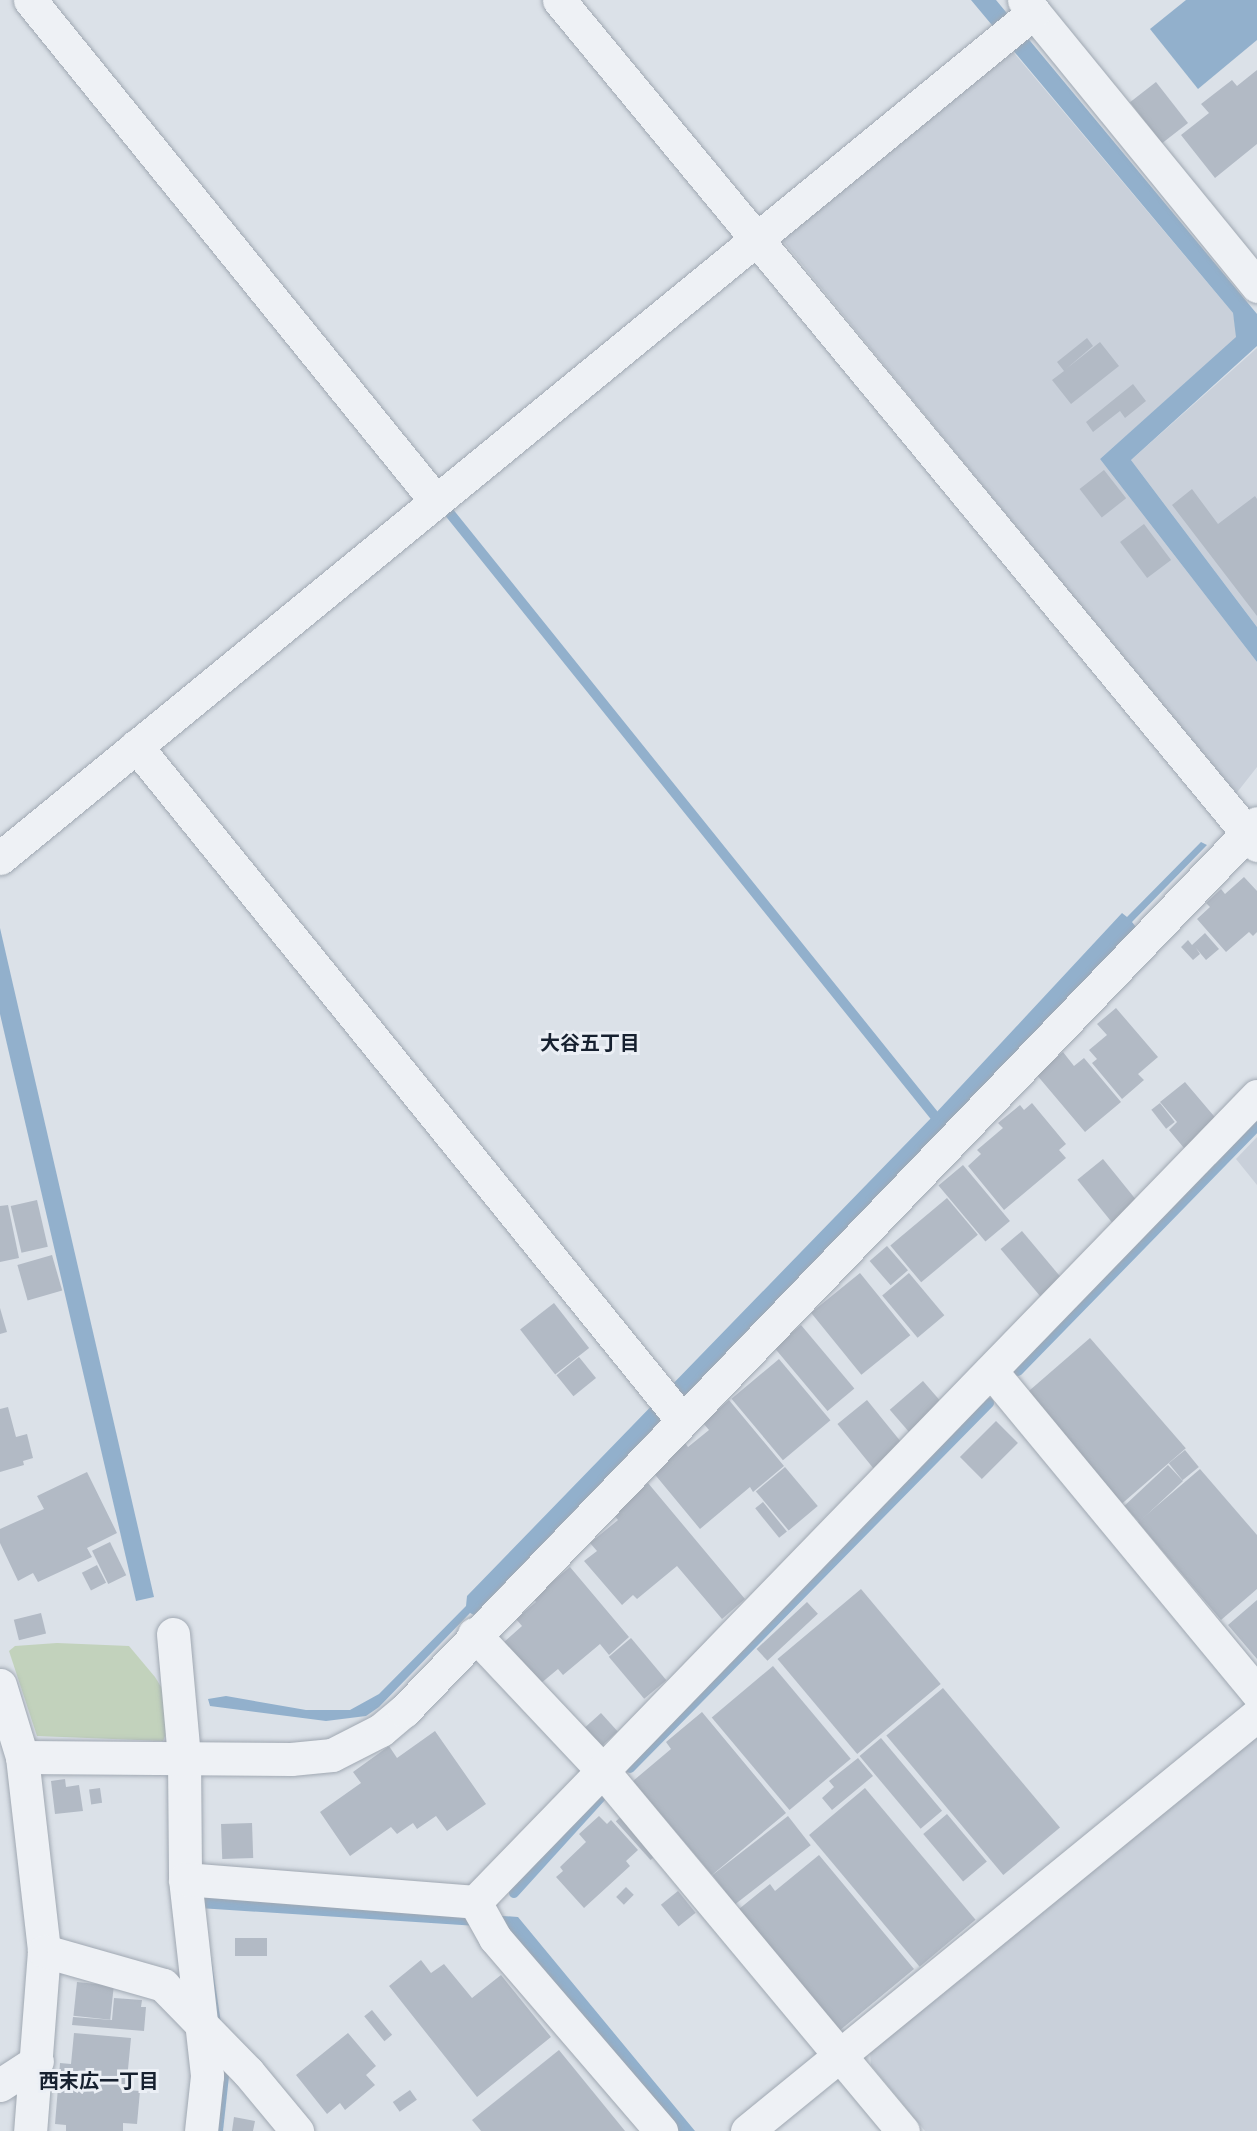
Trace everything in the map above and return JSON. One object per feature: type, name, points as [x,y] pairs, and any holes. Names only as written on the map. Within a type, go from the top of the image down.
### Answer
[{"type":"street","points":[[30,0],[435,500]]},
{"type":"street","points":[[22,1757],[291,1759],[332,1755],[356,1746],[404,1711],[474,1634],[1253,834],[559,0]]},
{"type":"street","points":[[0,858],[435,500],[757,240],[1019,19],[1257,286]]},
{"type":"street","points":[[136,746],[682,1420]]},
{"type":"street","points":[[475,1902],[1257,1096]]},
{"type":"street","points":[[991,1371],[1257,1693]]},
{"type":"street","points":[[173,1634],[184,1758],[185,1879],[214,2037],[201,2131]]},
{"type":"street","points":[[474,1634],[602,1770],[903,2131]]},
{"type":"street","points":[[0,1685],[22,1757],[44,1951],[30,2131]]},
{"type":"street","points":[[747,2131],[1257,1715]]},
{"type":"street","points":[[185,1879],[475,1902]]},
{"type":"street","points":[[475,1902],[495,1938],[661,2131]]},
{"type":"street","points":[[44,1951],[163,1985],[214,2037],[297,2131]]},
{"type":"street","points":[[3,2083],[37,2061]]},
{"type":"shaded area","points":[[1009,47],[1233,313],[1237,337],[1100,459],[1257,662],[1257,767],[1235,795],[783,241],[786,231]]},
{"type":"shaded area","points":[[1257,348],[1257,627],[1131,460]]},
{"type":"shaded area","points":[[1257,1137],[1257,1185],[1236,1159]]},
{"type":"shaded area","points":[[1257,1734],[1257,2131],[925,2131],[871,2065],[870,2052]]},
{"type":"green space","points":[[57,1643],[129,1646],[155,1677],[176,1711],[163,1741],[37,1736],[9,1651],[15,1646]]},
{"type":"water","points":[[971,0],[996,0],[1257,314],[1257,346],[1131,460],[1257,627],[1257,662],[1100,459],[1236,337],[1233,313]]},
{"type":"water","points":[[1186,0],[1257,0],[1257,40],[1198,89],[1150,29]]},
{"type":"water","points":[[1201,842],[1207,845],[1132,922],[1136,927],[474,1615],[470,1613],[379,1707],[366,1716],[326,1721],[210,1706],[208,1699],[226,1696],[306,1710],[350,1710],[379,1694],[466,1606],[467,1596],[934,1115],[1122,913],[1127,917]]},
{"type":"water","points":[[0,928],[154,1597],[136,1601],[0,1014]]},
{"type":"water","points":[[202,1897],[518,1917],[695,2131],[676,2131],[508,1928],[199,1908]]},
{"type":"water","points":[[206,1924],[229,2076],[223,2131],[211,2131]]},
{"type":"building","points":[[1257,70],[1257,144],[1215,178],[1181,135],[1209,113],[1201,104],[1232,80],[1237,86]]},
{"type":"building","points":[[1156,82],[1188,123],[1162,143],[1130,102]]},
{"type":"building","points":[[1087,338],[1093,346],[1066,369],[1100,342],[1119,366],[1071,404],[1052,380],[1064,371],[1057,362]]},
{"type":"building","points":[[1133,384],[1146,401],[1125,418],[1120,411],[1093,432],[1086,422]]},
{"type":"building","points":[[1104,470],[1126,498],[1102,517],[1080,489]]},
{"type":"building","points":[[1192,489],[1218,524],[1255,496],[1257,499],[1257,616],[1172,505]]},
{"type":"building","points":[[1144,524],[1171,560],[1147,578],[1120,542]]},
{"type":"building","points":[[1244,877],[1257,891],[1257,932],[1253,936],[1249,932],[1226,952],[1197,919],[1210,907],[1206,903],[1221,889],[1225,894]]},
{"type":"building","points":[[1205,933],[1219,949],[1206,960],[1196,948],[1200,954],[1193,960],[1181,947],[1188,940],[1192,945]]},
{"type":"building","points":[[1116,1008],[1158,1057],[1138,1074],[1144,1080],[1122,1099],[1092,1063],[1097,1059],[1089,1050],[1107,1035],[1097,1024]]},
{"type":"building","points":[[1063,1052],[1074,1066],[1084,1058],[1121,1102],[1085,1132],[1036,1074]]},
{"type":"building","points":[[1185,1082],[1219,1122],[1184,1148],[1169,1130],[1177,1122],[1160,1102]]},
{"type":"building","points":[[1032,1103],[1066,1144],[1059,1150],[1066,1158],[1004,1210],[968,1166],[981,1154],[977,1150],[1003,1128],[998,1123],[1020,1105],[1024,1110]]},
{"type":"building","points":[[1160,1103],[1175,1122],[1166,1129],[1151,1110]]},
{"type":"building","points":[[1103,1159],[1140,1204],[1114,1225],[1077,1180]]},
{"type":"building","points":[[963,1165],[1010,1221],[985,1241],[938,1186]]},
{"type":"building","points":[[947,1198],[978,1235],[921,1282],[890,1246]]},
{"type":"building","points":[[37,1200],[48,1247],[21,1253],[11,1206]]},
{"type":"building","points":[[8,1205],[19,1258],[0,1262],[0,1206]]},
{"type":"building","points":[[1022,1231],[1064,1281],[1042,1299],[1001,1249]]},
{"type":"building","points":[[887,1246],[908,1270],[891,1285],[870,1261]]},
{"type":"building","points":[[52,1255],[62,1291],[28,1300],[17,1265]]},
{"type":"building","points":[[860,1273],[910,1335],[861,1375],[811,1313]]},
{"type":"building","points":[[909,1273],[944,1315],[918,1338],[882,1295]]},
{"type":"building","points":[[554,1303],[589,1348],[555,1374],[520,1329]]},
{"type":"building","points":[[0,1308],[7,1332],[0,1334]]},
{"type":"building","points":[[801,1325],[854,1389],[828,1411],[774,1347]]},
{"type":"building","points":[[1090,1338],[1186,1448],[1122,1503],[1027,1393]]},
{"type":"building","points":[[579,1357],[596,1378],[573,1396],[556,1375]]},
{"type":"building","points":[[779,1359],[830,1420],[783,1460],[732,1399]]},
{"type":"building","points":[[923,1381],[946,1407],[913,1436],[890,1410]]},
{"type":"building","points":[[729,1400],[784,1466],[753,1492],[750,1487],[700,1529],[652,1471],[685,1443],[688,1447],[709,1430],[703,1423]]},
{"type":"building","points":[[867,1400],[903,1444],[873,1468],[837,1424]]},
{"type":"building","points":[[8,1407],[16,1437],[27,1434],[33,1458],[23,1461],[24,1465],[0,1472],[0,1409]]},
{"type":"building","points":[[996,1421],[1018,1443],[982,1479],[960,1457]]},
{"type":"building","points":[[1185,1450],[1199,1467],[1183,1480],[1169,1463]]},
{"type":"building","points":[[1168,1465],[1183,1481],[1139,1522],[1124,1506]]},
{"type":"building","points":[[785,1467],[818,1506],[789,1530],[756,1491]]},
{"type":"building","points":[[1200,1469],[1257,1535],[1257,1589],[1221,1620],[1138,1522]]},
{"type":"building","points":[[87,1472],[117,1533],[87,1548],[92,1557],[38,1582],[33,1573],[18,1581],[0,1543],[0,1529],[44,1509],[37,1496]]},
{"type":"building","points":[[648,1483],[745,1599],[722,1619],[677,1566],[637,1599],[633,1595],[622,1605],[584,1561],[597,1551],[590,1543],[618,1520],[612,1513]]},
{"type":"building","points":[[763,1502],[787,1532],[779,1538],[755,1508]]},
{"type":"building","points":[[110,1542],[126,1575],[108,1584],[92,1551]]},
{"type":"building","points":[[97,1565],[106,1583],[91,1591],[82,1573]]},
{"type":"building","points":[[570,1567],[629,1637],[609,1655],[600,1644],[563,1675],[558,1669],[540,1684],[504,1642],[522,1626],[516,1619],[536,1602],[533,1598]]},
{"type":"building","points":[[861,1589],[941,1684],[857,1754],[778,1659]]},
{"type":"building","points":[[1257,1600],[1257,1659],[1228,1625]]},
{"type":"building","points":[[807,1602],[818,1614],[767,1661],[757,1649]]},
{"type":"building","points":[[41,1613],[46,1633],[19,1640],[14,1620]]},
{"type":"building","points":[[631,1638],[666,1680],[644,1699],[609,1657]]},
{"type":"building","points":[[773,1666],[851,1759],[789,1810],[712,1717]]},
{"type":"building","points":[[943,1688],[1060,1827],[1003,1875],[886,1736]]},
{"type":"building","points":[[702,1712],[786,1813],[712,1875],[633,1781],[671,1749],[666,1742]]},
{"type":"building","points":[[601,1713],[618,1732],[597,1750],[580,1732]]},
{"type":"building","points":[[435,1731],[486,1804],[447,1831],[436,1816],[417,1829],[413,1823],[397,1834],[391,1827],[350,1856],[320,1812],[361,1783],[353,1772],[389,1746],[397,1758]]},
{"type":"building","points":[[881,1738],[942,1811],[921,1829],[860,1756]]},
{"type":"building","points":[[858,1758],[873,1776],[832,1810],[822,1798],[834,1787],[829,1781]]},
{"type":"building","points":[[65,1779],[66,1787],[79,1785],[83,1811],[55,1814],[51,1781]]},
{"type":"building","points":[[100,1788],[102,1803],[91,1804],[89,1790]]},
{"type":"building","points":[[865,1788],[976,1920],[920,1967],[809,1835]]},
{"type":"building","points":[[624,1814],[659,1853],[651,1860],[616,1821]]},
{"type":"building","points":[[947,1814],[987,1861],[963,1881],[923,1834]]},
{"type":"building","points":[[599,1816],[607,1824],[611,1820],[638,1850],[626,1861],[630,1866],[584,1908],[556,1877],[563,1871],[560,1867],[586,1842],[579,1834]]},
{"type":"building","points":[[788,1816],[811,1845],[735,1904],[712,1875]]},
{"type":"building","points":[[252,1823],[253,1858],[222,1859],[221,1824]]},
{"type":"building","points":[[819,1855],[914,1969],[839,2031],[739,1909],[770,1884],[775,1891]]},
{"type":"building","points":[[626,1887],[634,1895],[624,1905],[616,1897]]},
{"type":"building","points":[[678,1891],[696,1913],[679,1927],[661,1905]]},
{"type":"building","points":[[235,1938],[267,1938],[267,1956],[235,1956]]},
{"type":"building","points":[[421,1960],[431,1973],[444,1964],[472,1998],[501,1975],[551,2037],[477,2097],[389,1986]]},
{"type":"building","points":[[77,1982],[114,1986],[110,2020],[73,2016]]},
{"type":"building","points":[[114,1998],[142,2000],[141,2007],[146,2007],[144,2031],[72,2025],[73,2017],[112,2020]]},
{"type":"building","points":[[372,2010],[392,2035],[384,2041],[364,2016]]},
{"type":"building","points":[[74,2033],[131,2038],[126,2090],[140,2091],[137,2124],[123,2123],[123,2131],[66,2131],[66,2125],[55,2124],[60,2063],[71,2064]]},
{"type":"building","points":[[348,2033],[376,2066],[366,2075],[375,2085],[345,2110],[340,2103],[327,2114],[296,2075]]},
{"type":"building","points":[[559,2050],[625,2131],[481,2131],[472,2120]]},
{"type":"building","points":[[410,2090],[417,2100],[400,2112],[393,2102]]},
{"type":"building","points":[[234,2117],[255,2121],[253,2131],[232,2131]]},
{"type":"waterway","points":[[444,506],[934,1115]]},
{"type":"waterway","points":[[1018,1371],[1257,1126]]},
{"type":"waterway","points":[[630,1768],[989,1403]]},
{"type":"waterway","points":[[514,1893],[601,1797]]},
{"type":"district","name":"大谷五丁目","points":[[590,1042]]},
{"type":"district","name":"西末広一丁目","points":[[99,2080]]}]
